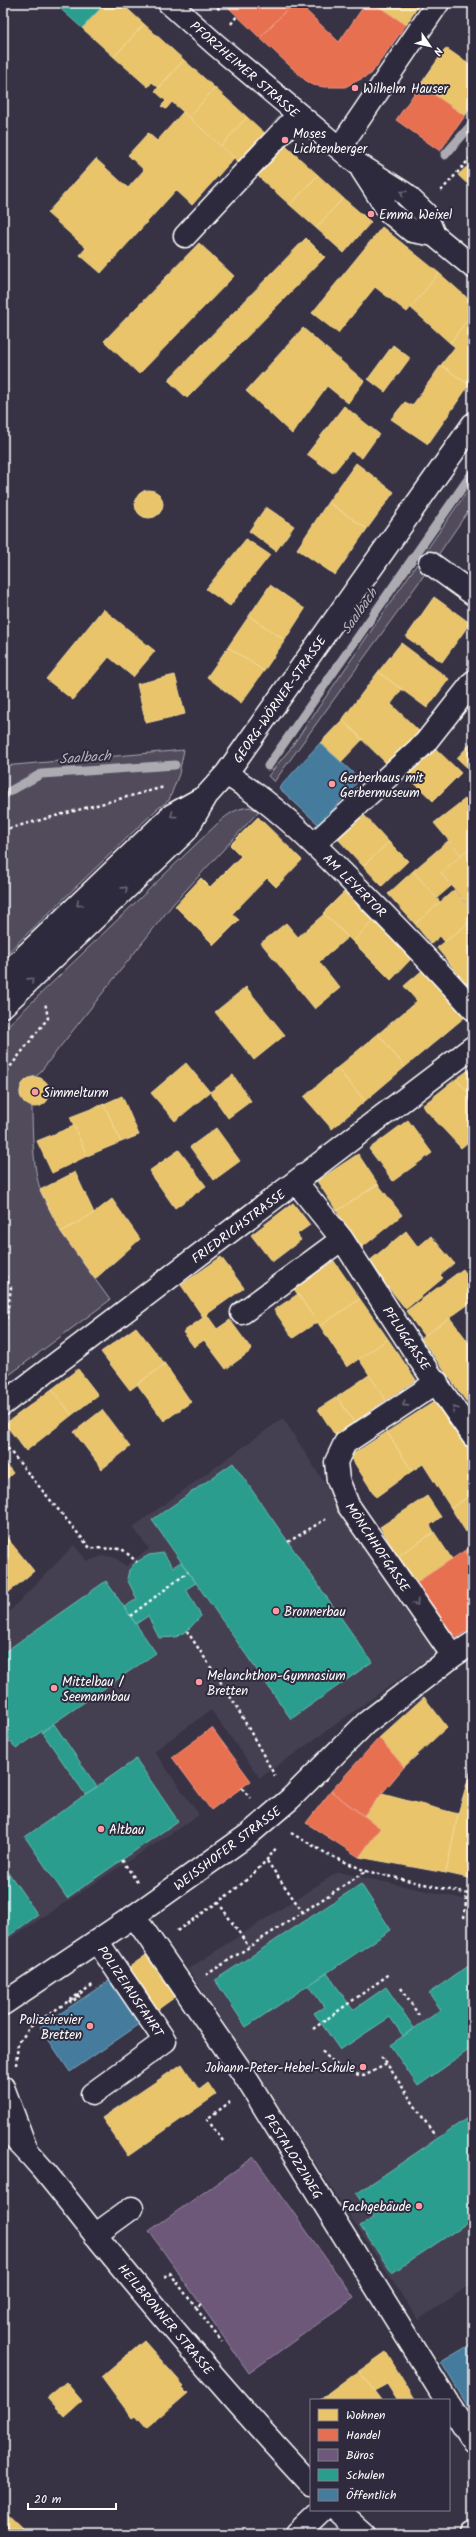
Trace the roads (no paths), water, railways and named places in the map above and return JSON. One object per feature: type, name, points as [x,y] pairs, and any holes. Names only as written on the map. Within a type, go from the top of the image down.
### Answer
[{"type":"street","name":"PFORZHEIMER STRASSE","points":[[169,3],[298,115],[340,147],[358,164],[404,193],[425,213],[434,235],[473,267]]},
{"type":"street","points":[[340,147],[438,3]]},
{"type":"street","points":[[185,236],[298,115]]},
{"type":"street","name":"PFORZHEIMER STRASSE","points":[[358,164],[389,212],[412,231],[434,235]]},
{"type":"street","name":"GEORG-WÖRNER-STRASSE","points":[[3,1006],[186,831],[206,795],[226,774],[473,424]]},
{"type":"street","points":[[430,563],[473,594]]},
{"type":"street","points":[[314,844],[425,743],[473,682]]},
{"type":"street","name":"AM LEYERTOR","points":[[226,774],[274,807],[314,844],[413,942],[473,1009]]},
{"type":"street","name":"GEORG-WÖRNER-STRASSE","points":[[3,977],[172,815],[206,795]]},
{"type":"street","name":"FRIEDRICHSTRASSE","points":[[3,1404],[473,1047]]},
{"type":"street","name":"PFLUGGASSE","points":[[296,1182],[342,1239],[418,1357],[437,1391],[470,1440]]},
{"type":"street","points":[[242,1313],[342,1239]]},
{"type":"street","name":"MÖNCHHOFGASSE","points":[[437,1391],[345,1443],[336,1462],[338,1480],[348,1505],[453,1656]]},
{"type":"street","name":"WEISSHOFER STRASSE","points":[[3,2004],[134,1916],[262,1813],[366,1723],[453,1656],[473,1643]]},
{"type":"street","name":"PESTALOZZIWEG","points":[[134,1916],[251,2086],[445,2399]]},
{"type":"street","name":"POLIZEIAUSFAHRT","points":[[92,2094],[165,2041],[97,1941]]},
{"type":"street","name":"HEILBRONNER STRASSE","points":[[9,2080],[27,2149]]},
{"type":"street","name":"HEILBRONNER STRASSE","points":[[3,2128],[27,2149],[95,2235],[247,2416],[310,2483]]},
{"type":"street","points":[[95,2235],[132,2208]]},
{"type":"street","points":[[450,2406],[473,2441]]},
{"type":"street","points":[[297,2534],[321,2511]]},
{"type":"street","points":[[338,2511],[364,2534]]},
{"type":"waterway","name":"Saalbach","points":[[445,155],[473,123]]},
{"type":"waterway","name":"Saalbach","points":[[268,766],[473,472]]},
{"type":"waterway","name":"Saalbach","points":[[3,795],[41,774],[175,765]]},
{"type":"place","name":"Wilhelm Hauser","points":[[355,88]]},
{"type":"place","name":"Moses Lichtenberger","points":[[285,140]]},
{"type":"place","name":"Emma Weixel","points":[[371,214]]},
{"type":"place","name":"Gerberhaus mit Gerbermuseum","points":[[332,784]]},
{"type":"place","name":"Simmelturm","points":[[35,1092]]},
{"type":"place","name":"Bronnerbau","points":[[276,1611]]},
{"type":"place","name":"Melanchthon-Gymnasium Bretten","points":[[199,1682]]},
{"type":"place","name":"Mittelbau / Seemannbau","points":[[54,1688]]},
{"type":"place","name":"Altbau","points":[[101,1829]]},
{"type":"place","name":"Polizeirevier Bretten","points":[[90,2026]]},
{"type":"place","name":"Johann-Peter-Hebel-Schule","points":[[363,2067]]},
{"type":"place","name":"Fachgebäude","points":[[419,2206]]}]
